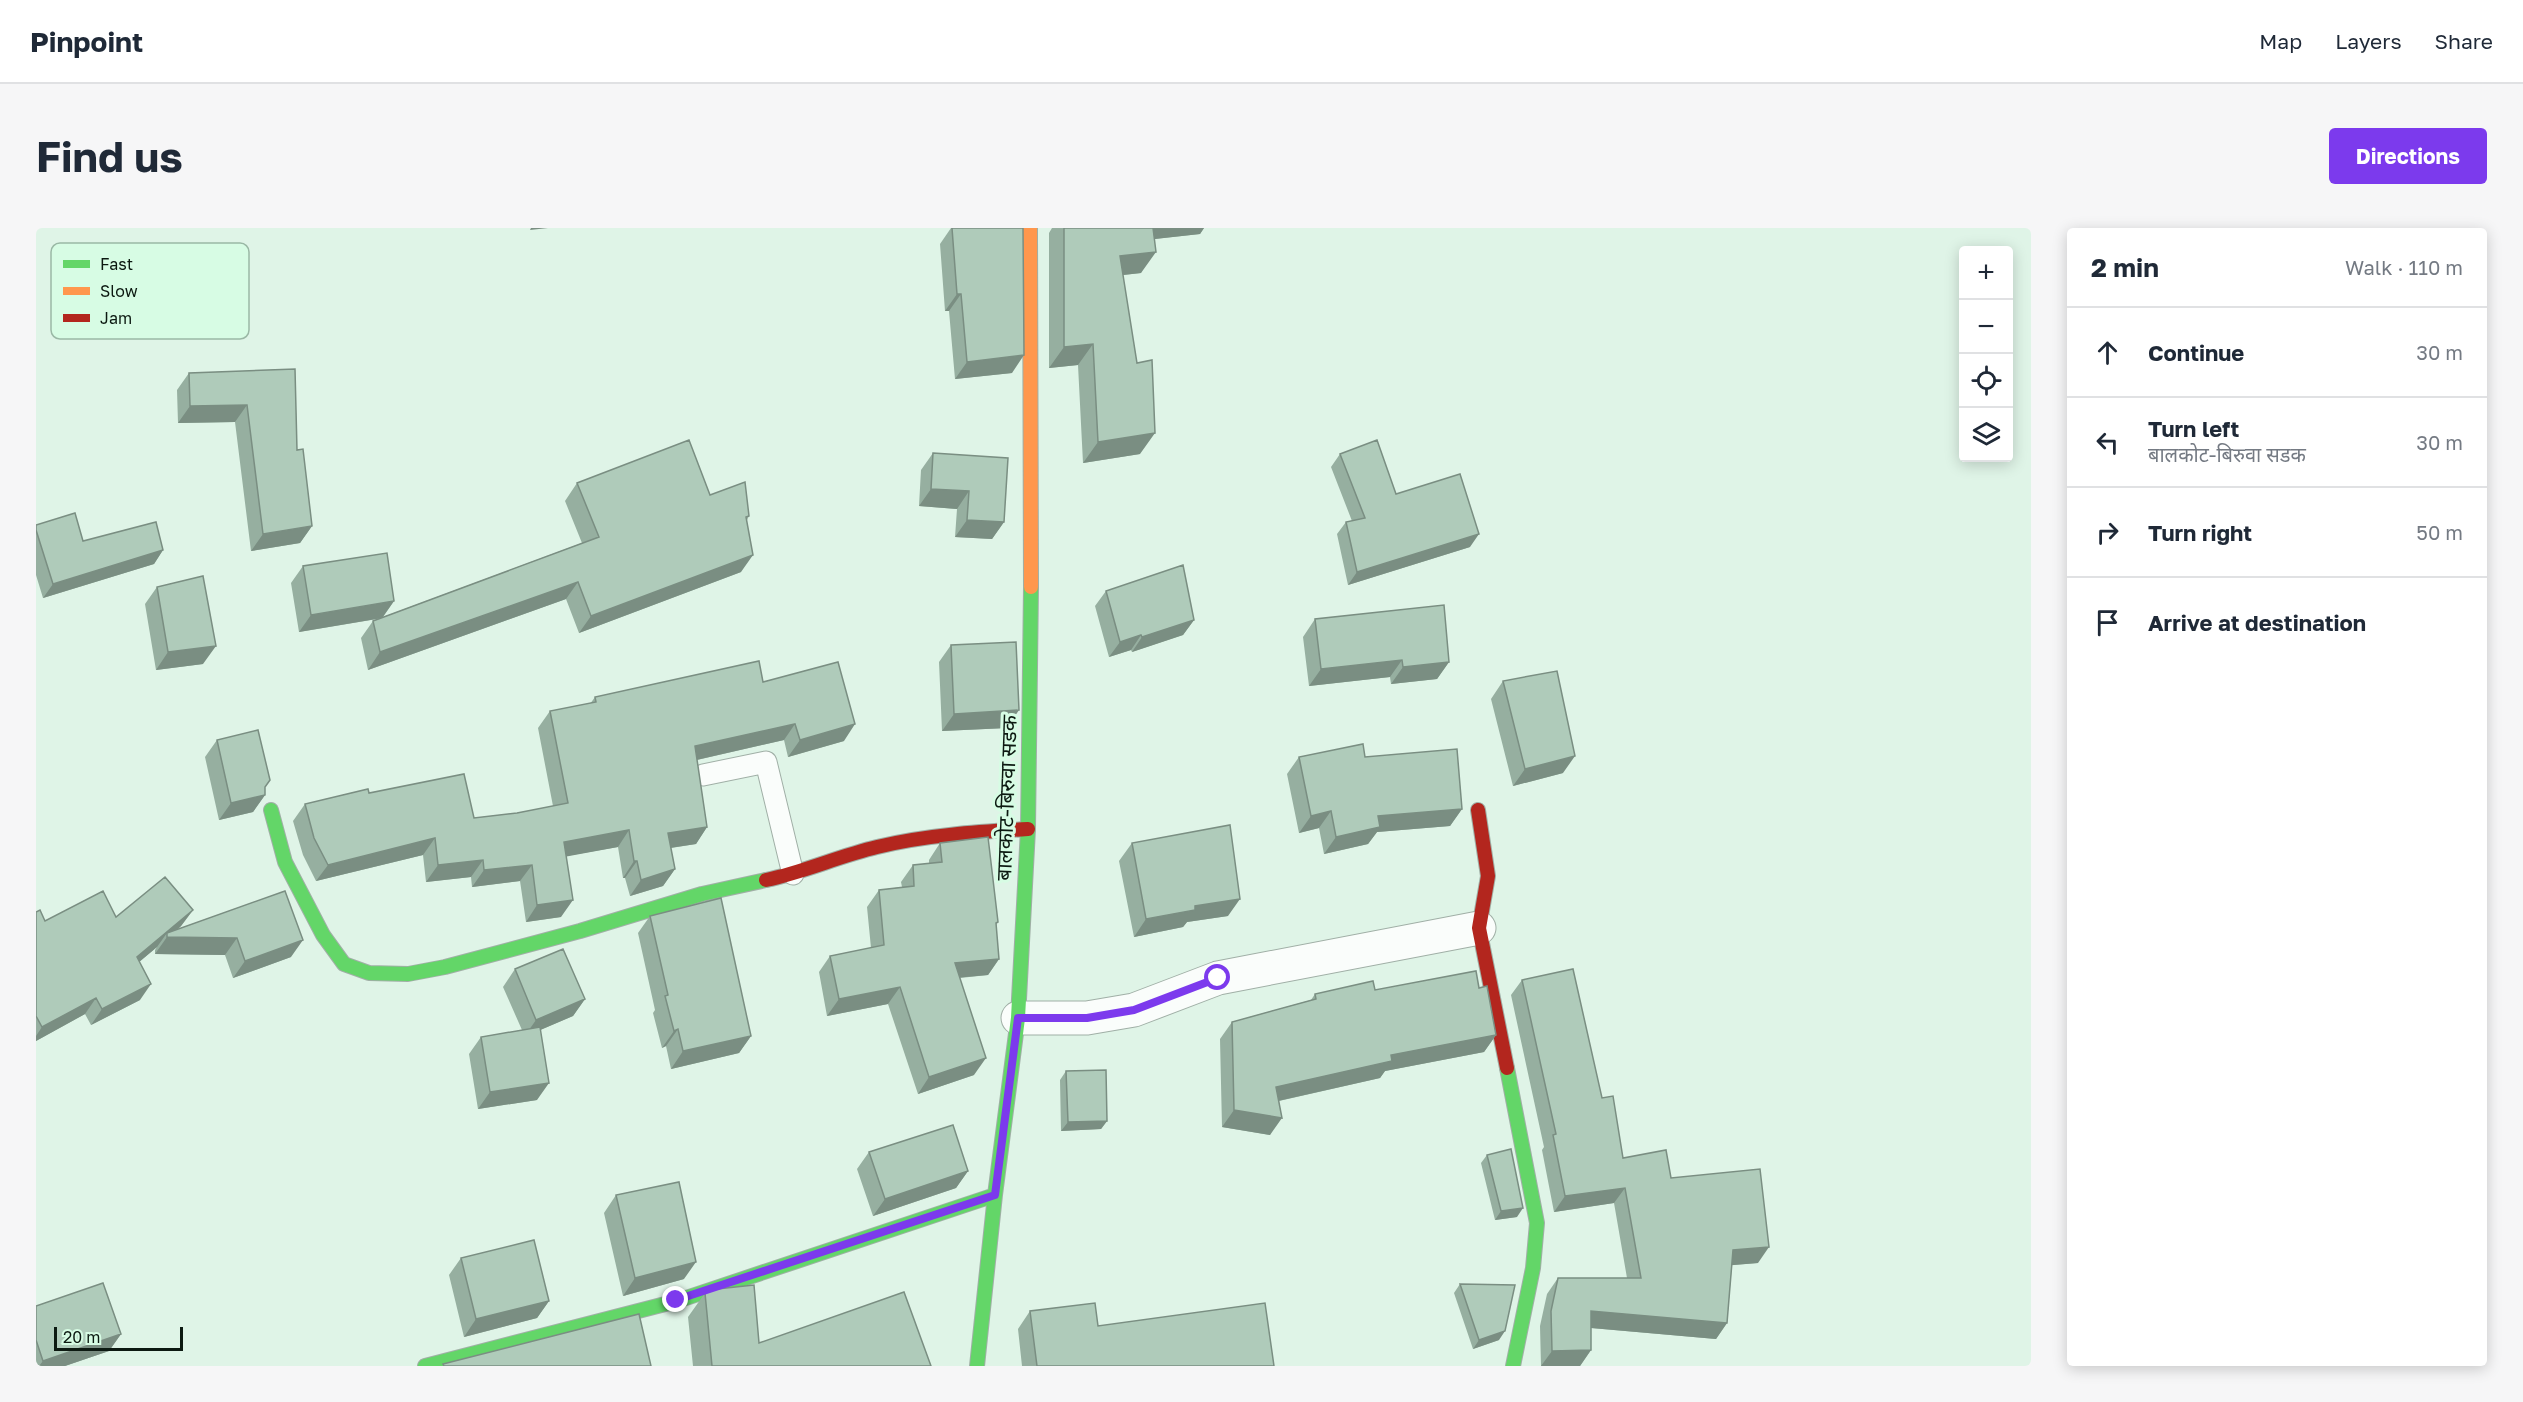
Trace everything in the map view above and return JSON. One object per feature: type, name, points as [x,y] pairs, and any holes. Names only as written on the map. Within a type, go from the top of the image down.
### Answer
[{"type":"street","name":"बालकोट-बिरुवा सडक","points":[[977,1366],[995,1195],[1018,1018],[1028,829],[1031,663],[1030,228]]},
{"type":"street","points":[[271,810],[285,862],[323,935],[344,964],[369,973],[408,974],[445,967],[580,931],[702,894],[793,874],[877,847],[959,833],[1028,829]]},
{"type":"street","points":[[1478,810],[1488,876],[1479,928],[1537,1223],[1533,1268],[1513,1366]]},
{"type":"street","points":[[1018,1018],[1087,1018],[1134,1010],[1218,978],[1479,928]]},
{"type":"street","points":[[425,1366],[676,1300],[995,1195]]},
{"type":"lane","points":[[703,775],[766,762],[793,874]]},
{"type":"building","points":[[952,228],[1023,228],[1024,355],[967,362],[961,294],[957,294]]},
{"type":"building","points":[[1064,228],[1153,228],[1156,252],[1120,256],[1137,363],[1152,360],[1155,433],[1098,442],[1093,344],[1064,347]]},
{"type":"building","points":[[295,369],[297,450],[303,449],[312,526],[263,534],[247,405],[190,406],[189,373]]},
{"type":"building","points":[[689,440],[710,495],[745,482],[749,516],[746,517],[753,555],[591,616],[578,582],[380,652],[373,621],[599,537],[577,483]]},
{"type":"building","points":[[1377,440],[1396,494],[1460,474],[1479,534],[1357,572],[1346,522],[1365,518],[1340,454]]},
{"type":"building","points":[[933,453],[1008,458],[1004,522],[967,520],[969,491],[931,489]]},
{"type":"building","points":[[75,513],[83,541],[156,522],[163,550],[53,584],[36,525]]},
{"type":"building","points":[[387,553],[394,601],[311,615],[303,566]]},
{"type":"building","points":[[1183,565],[1194,620],[1120,642],[1106,591]]},
{"type":"building","points":[[203,576],[216,646],[168,652],[157,587]]},
{"type":"building","points":[[1444,605],[1449,662],[1403,667],[1402,660],[1321,669],[1315,619]]},
{"type":"building","points":[[1016,642],[1019,710],[954,714],[951,645]]},
{"type":"building","points":[[759,661],[763,682],[838,662],[855,724],[800,740],[795,724],[695,746],[707,827],[668,833],[675,869],[641,880],[637,861],[634,861],[629,830],[564,842],[573,900],[537,905],[532,865],[484,870],[483,860],[438,865],[435,838],[328,865],[314,838],[305,804],[368,789],[369,793],[464,774],[474,818],[517,813],[568,803],[550,711],[596,702],[595,697]]},
{"type":"building","points":[[1557,671],[1575,756],[1525,769],[1503,681]]},
{"type":"building","points":[[258,730],[270,780],[265,787],[265,795],[231,803],[217,740]]},
{"type":"building","points":[[1363,744],[1365,757],[1457,749],[1462,809],[1378,816],[1380,827],[1336,837],[1331,811],[1311,816],[1299,757]]},
{"type":"building","points":[[1230,825],[1240,899],[1195,906],[1195,910],[1146,919],[1132,843]]},
{"type":"building","points":[[988,837],[998,922],[996,923],[999,959],[955,963],[986,1058],[929,1077],[900,987],[839,999],[830,956],[884,945],[879,890],[914,886],[913,865],[942,862],[940,843]]},
{"type":"building","points":[[165,877],[193,910],[137,957],[151,984],[102,1009],[96,998],[42,1027],[36,1016],[36,912],[40,910],[45,921],[103,891],[116,917]]},
{"type":"building","points":[[285,891],[303,940],[245,961],[237,938],[167,937],[167,933]]},
{"type":"building","points":[[721,898],[751,1036],[683,1051],[678,1029],[674,1031],[665,996],[668,995],[650,916]]},
{"type":"building","points":[[563,949],[585,999],[536,1020],[515,969]]},
{"type":"building","points":[[1573,969],[1602,1098],[1613,1096],[1623,1158],[1666,1150],[1671,1178],[1760,1169],[1769,1247],[1733,1250],[1727,1323],[1591,1311],[1591,1350],[1552,1351],[1551,1311],[1558,1278],[1641,1278],[1625,1188],[1565,1196],[1553,1135],[1556,1134],[1522,980]]},
{"type":"building","points":[[1476,971],[1479,988],[1487,986],[1496,1035],[1391,1055],[1392,1061],[1276,1087],[1282,1118],[1234,1110],[1232,1022],[1316,999],[1315,994],[1373,981],[1375,990]]},
{"type":"building","points":[[540,1027],[549,1083],[490,1092],[481,1037]]},
{"type":"building","points":[[1106,1070],[1107,1121],[1068,1122],[1066,1071]]},
{"type":"building","points":[[953,1125],[968,1171],[885,1199],[869,1152]]},
{"type":"building","points":[[1511,1149],[1523,1208],[1501,1211],[1487,1155]]},
{"type":"building","points":[[679,1182],[696,1262],[635,1278],[616,1195]]},
{"type":"building","points":[[534,1240],[549,1301],[476,1319],[461,1258]]},
{"type":"building","points":[[103,1283],[121,1334],[43,1361],[36,1340],[36,1306]]},
{"type":"building","points":[[1460,1284],[1515,1285],[1505,1331],[1479,1340]]},
{"type":"building","points":[[754,1285],[759,1343],[904,1292],[931,1366],[712,1366],[705,1293],[717,1289]]},
{"type":"building","points":[[1095,1303],[1098,1326],[1265,1303],[1274,1366],[1037,1366],[1030,1311]]},
{"type":"building","points":[[639,1314],[651,1366],[444,1366],[443,1364]]},
{"type":"traffic: fast","points":[[977,1366],[995,1195],[1018,1018],[1028,829],[1031,587]]},
{"type":"traffic: fast","points":[[271,810],[285,862],[323,935],[344,964],[369,973],[408,974],[445,967],[580,931],[702,894],[766,880]]},
{"type":"traffic: fast","points":[[1507,1068],[1537,1223],[1533,1268],[1513,1366]]},
{"type":"traffic: fast","points":[[425,1366],[677,1301],[995,1195]]},
{"type":"traffic: slow","points":[[1030,228],[1031,587]]},
{"type":"traffic: jam","points":[[1478,810],[1488,876],[1479,928],[1507,1068]]},
{"type":"traffic: jam","points":[[766,880],[895,843],[952,835],[1028,829]]},
{"type":"route","points":[[676,1300],[995,1195],[1018,1018],[1087,1018],[1134,1010],[1218,978]]}]
